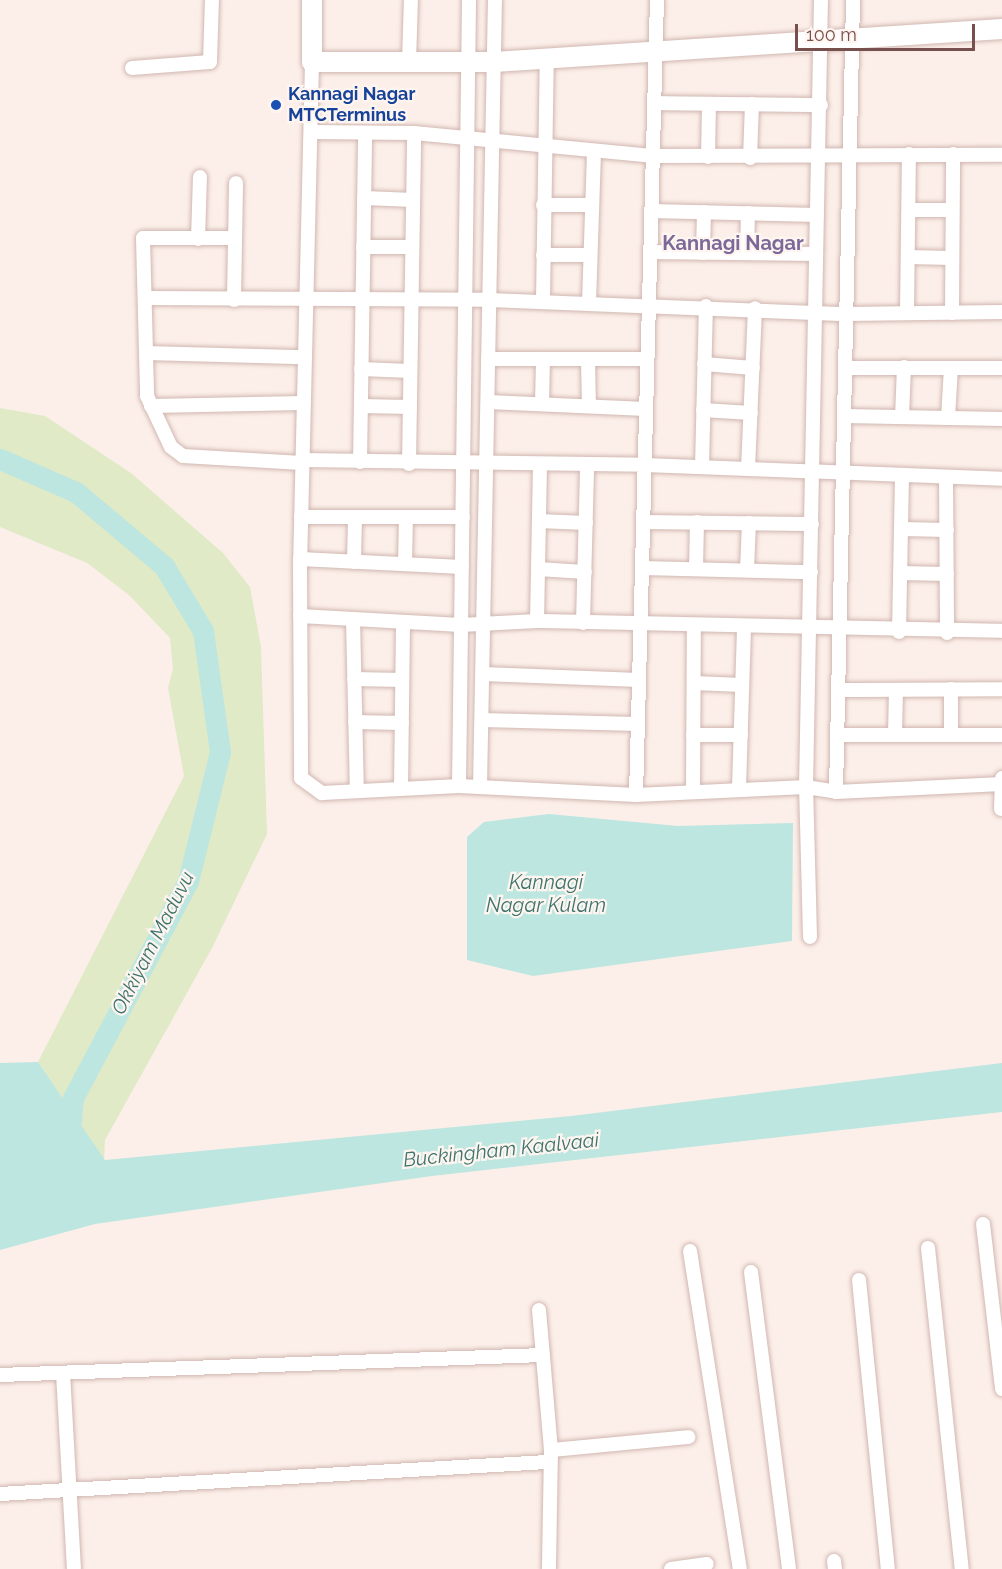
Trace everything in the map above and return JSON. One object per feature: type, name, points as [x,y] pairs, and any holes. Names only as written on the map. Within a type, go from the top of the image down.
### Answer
[{"type":"street","points":[[132,69],[210,62],[212,0]]},
{"type":"street","points":[[312,0],[311,132],[304,303],[300,560],[301,778],[322,793],[459,786],[636,795],[739,788],[806,787],[836,792],[1002,784]]},
{"type":"street","points":[[410,62],[411,0]]},
{"type":"street","points":[[459,786],[469,0]]},
{"type":"street","points":[[480,787],[485,623],[495,0]]},
{"type":"street","points":[[636,795],[657,0]]},
{"type":"street","points":[[810,937],[806,787],[816,254],[821,156],[821,0]]},
{"type":"street","points":[[836,792],[853,0]]},
{"type":"street","points":[[312,62],[467,63],[547,60],[656,50],[1002,29]]},
{"type":"street","points":[[543,301],[547,60]]},
{"type":"street","points":[[654,103],[821,105]]},
{"type":"street","points":[[708,157],[710,104]]},
{"type":"street","points":[[750,159],[752,104]]},
{"type":"street","points":[[311,132],[414,133],[652,156],[750,159],[909,154],[1002,156]]},
{"type":"street","points":[[360,462],[364,133]]},
{"type":"street","points":[[409,464],[414,133]]},
{"type":"street","points":[[588,303],[594,151]]},
{"type":"street","points":[[907,313],[909,154]]},
{"type":"street","points":[[952,312],[953,154]]},
{"type":"street","points":[[198,238],[200,177]]},
{"type":"street","points":[[234,300],[236,183]]},
{"type":"street","points":[[364,198],[413,200]]},
{"type":"street","points":[[543,204],[591,204]]},
{"type":"street","points":[[909,210],[952,210]]},
{"type":"street","points":[[651,211],[817,215]]},
{"type":"street","points":[[703,253],[704,212]]},
{"type":"street","points":[[747,253],[748,213]]},
{"type":"street","points":[[235,238],[143,238],[146,353],[151,406],[171,447],[183,456],[463,466],[487,463],[645,465],[1002,479]]},
{"type":"street","points":[[363,247],[412,248]]},
{"type":"street","points":[[650,252],[816,254]]},
{"type":"street","points":[[543,255],[590,255]]},
{"type":"street","points":[[908,257],[952,258]]},
{"type":"street","points":[[145,298],[304,303],[543,301],[815,310],[846,314],[1002,312]]},
{"type":"street","points":[[702,467],[706,306]]},
{"type":"street","points":[[748,469],[755,308]]},
{"type":"street","points":[[146,353],[303,357]]},
{"type":"street","points":[[489,359],[647,359]]},
{"type":"street","points":[[542,404],[543,359]]},
{"type":"street","points":[[588,360],[589,406]]},
{"type":"street","points":[[704,364],[753,368]]},
{"type":"street","points":[[902,417],[904,367]]},
{"type":"street","points":[[846,368],[1002,368]]},
{"type":"street","points":[[948,418],[951,368]]},
{"type":"street","points":[[361,369],[410,371]]},
{"type":"street","points":[[488,402],[646,409]]},
{"type":"street","points":[[151,406],[303,403]]},
{"type":"street","points":[[361,406],[410,407]]},
{"type":"street","points":[[703,410],[751,413]]},
{"type":"street","points":[[844,416],[1002,419]]},
{"type":"street","points":[[537,621],[540,465]]},
{"type":"street","points":[[583,623],[587,466]]},
{"type":"street","points":[[899,632],[902,475]]},
{"type":"street","points":[[946,477],[947,633]]},
{"type":"street","points":[[301,517],[463,517]]},
{"type":"street","points":[[354,562],[355,517]]},
{"type":"street","points":[[405,564],[406,517]]},
{"type":"street","points":[[538,520],[586,523]]},
{"type":"street","points":[[643,522],[812,524]]},
{"type":"street","points":[[696,569],[697,522]]},
{"type":"street","points":[[747,570],[749,523]]},
{"type":"street","points":[[901,529],[947,530]]},
{"type":"street","points":[[300,560],[462,567]]},
{"type":"street","points":[[642,568],[811,572]]},
{"type":"street","points":[[538,569],[585,572]]},
{"type":"street","points":[[900,573],[947,574]]},
{"type":"street","points":[[300,616],[461,625],[537,621],[744,626],[839,631],[947,633],[1002,631]]},
{"type":"street","points":[[353,619],[357,790]]},
{"type":"street","points":[[401,788],[403,622]]},
{"type":"street","points":[[693,791],[694,625]]},
{"type":"street","points":[[739,788],[744,626]]},
{"type":"street","points":[[483,674],[639,680]]},
{"type":"street","points":[[354,679],[402,680]]},
{"type":"street","points":[[694,683],[742,685]]},
{"type":"street","points":[[951,689],[951,735]]},
{"type":"street","points":[[838,690],[1002,689]]},
{"type":"street","points":[[895,734],[896,690]]},
{"type":"street","points":[[482,720],[638,724]]},
{"type":"street","points":[[355,722],[402,723]]},
{"type":"street","points":[[693,735],[741,735]]},
{"type":"street","points":[[837,735],[1002,735]]},
{"type":"street","points":[[1000,809],[1002,778]]},
{"type":"street","points":[[983,1224],[1002,1389]]},
{"type":"street","points":[[928,1248],[962,1569]]},
{"type":"street","points":[[690,1251],[740,1569]]},
{"type":"street","points":[[751,1272],[789,1569]]},
{"type":"street","points":[[859,1280],[888,1569]]},
{"type":"street","points":[[539,1310],[549,1456],[549,1569]]},
{"type":"street","points":[[0,1375],[543,1355]]},
{"type":"street","points":[[63,1373],[74,1569]]},
{"type":"street","points":[[0,1494],[549,1456],[688,1437]]},
{"type":"street","points":[[671,1569],[706,1564]]},
{"type":"green space","points":[[0,408],[45,416],[131,473],[223,553],[250,587],[261,647],[267,834],[212,948],[105,1140],[104,1160],[38,1062],[184,776],[168,688],[173,669],[170,638],[129,595],[87,563],[0,527]]},
{"type":"water","name":"Kannagi Nagar Kulam","points":[[549,814],[678,826],[793,823],[792,941],[533,976],[467,960],[467,837],[484,822]]},
{"type":"water","name":"Buckingham Kaalvaai","points":[[38,1062],[105,1160],[571,1116],[1002,1063],[1002,1112],[432,1176],[95,1224],[0,1250],[0,1063]]},
{"type":"waterway","name":"Okkiyam Maduvu","points":[[0,459],[76,492],[164,566],[203,631],[220,752],[188,881],[73,1098],[69,1139]]},
{"type":"place","name":"Kannagi Nagar MTCTerminus","points":[[276,105]]},
{"type":"district","name":"Kannagi Nagar","points":[[733,243]]}]
